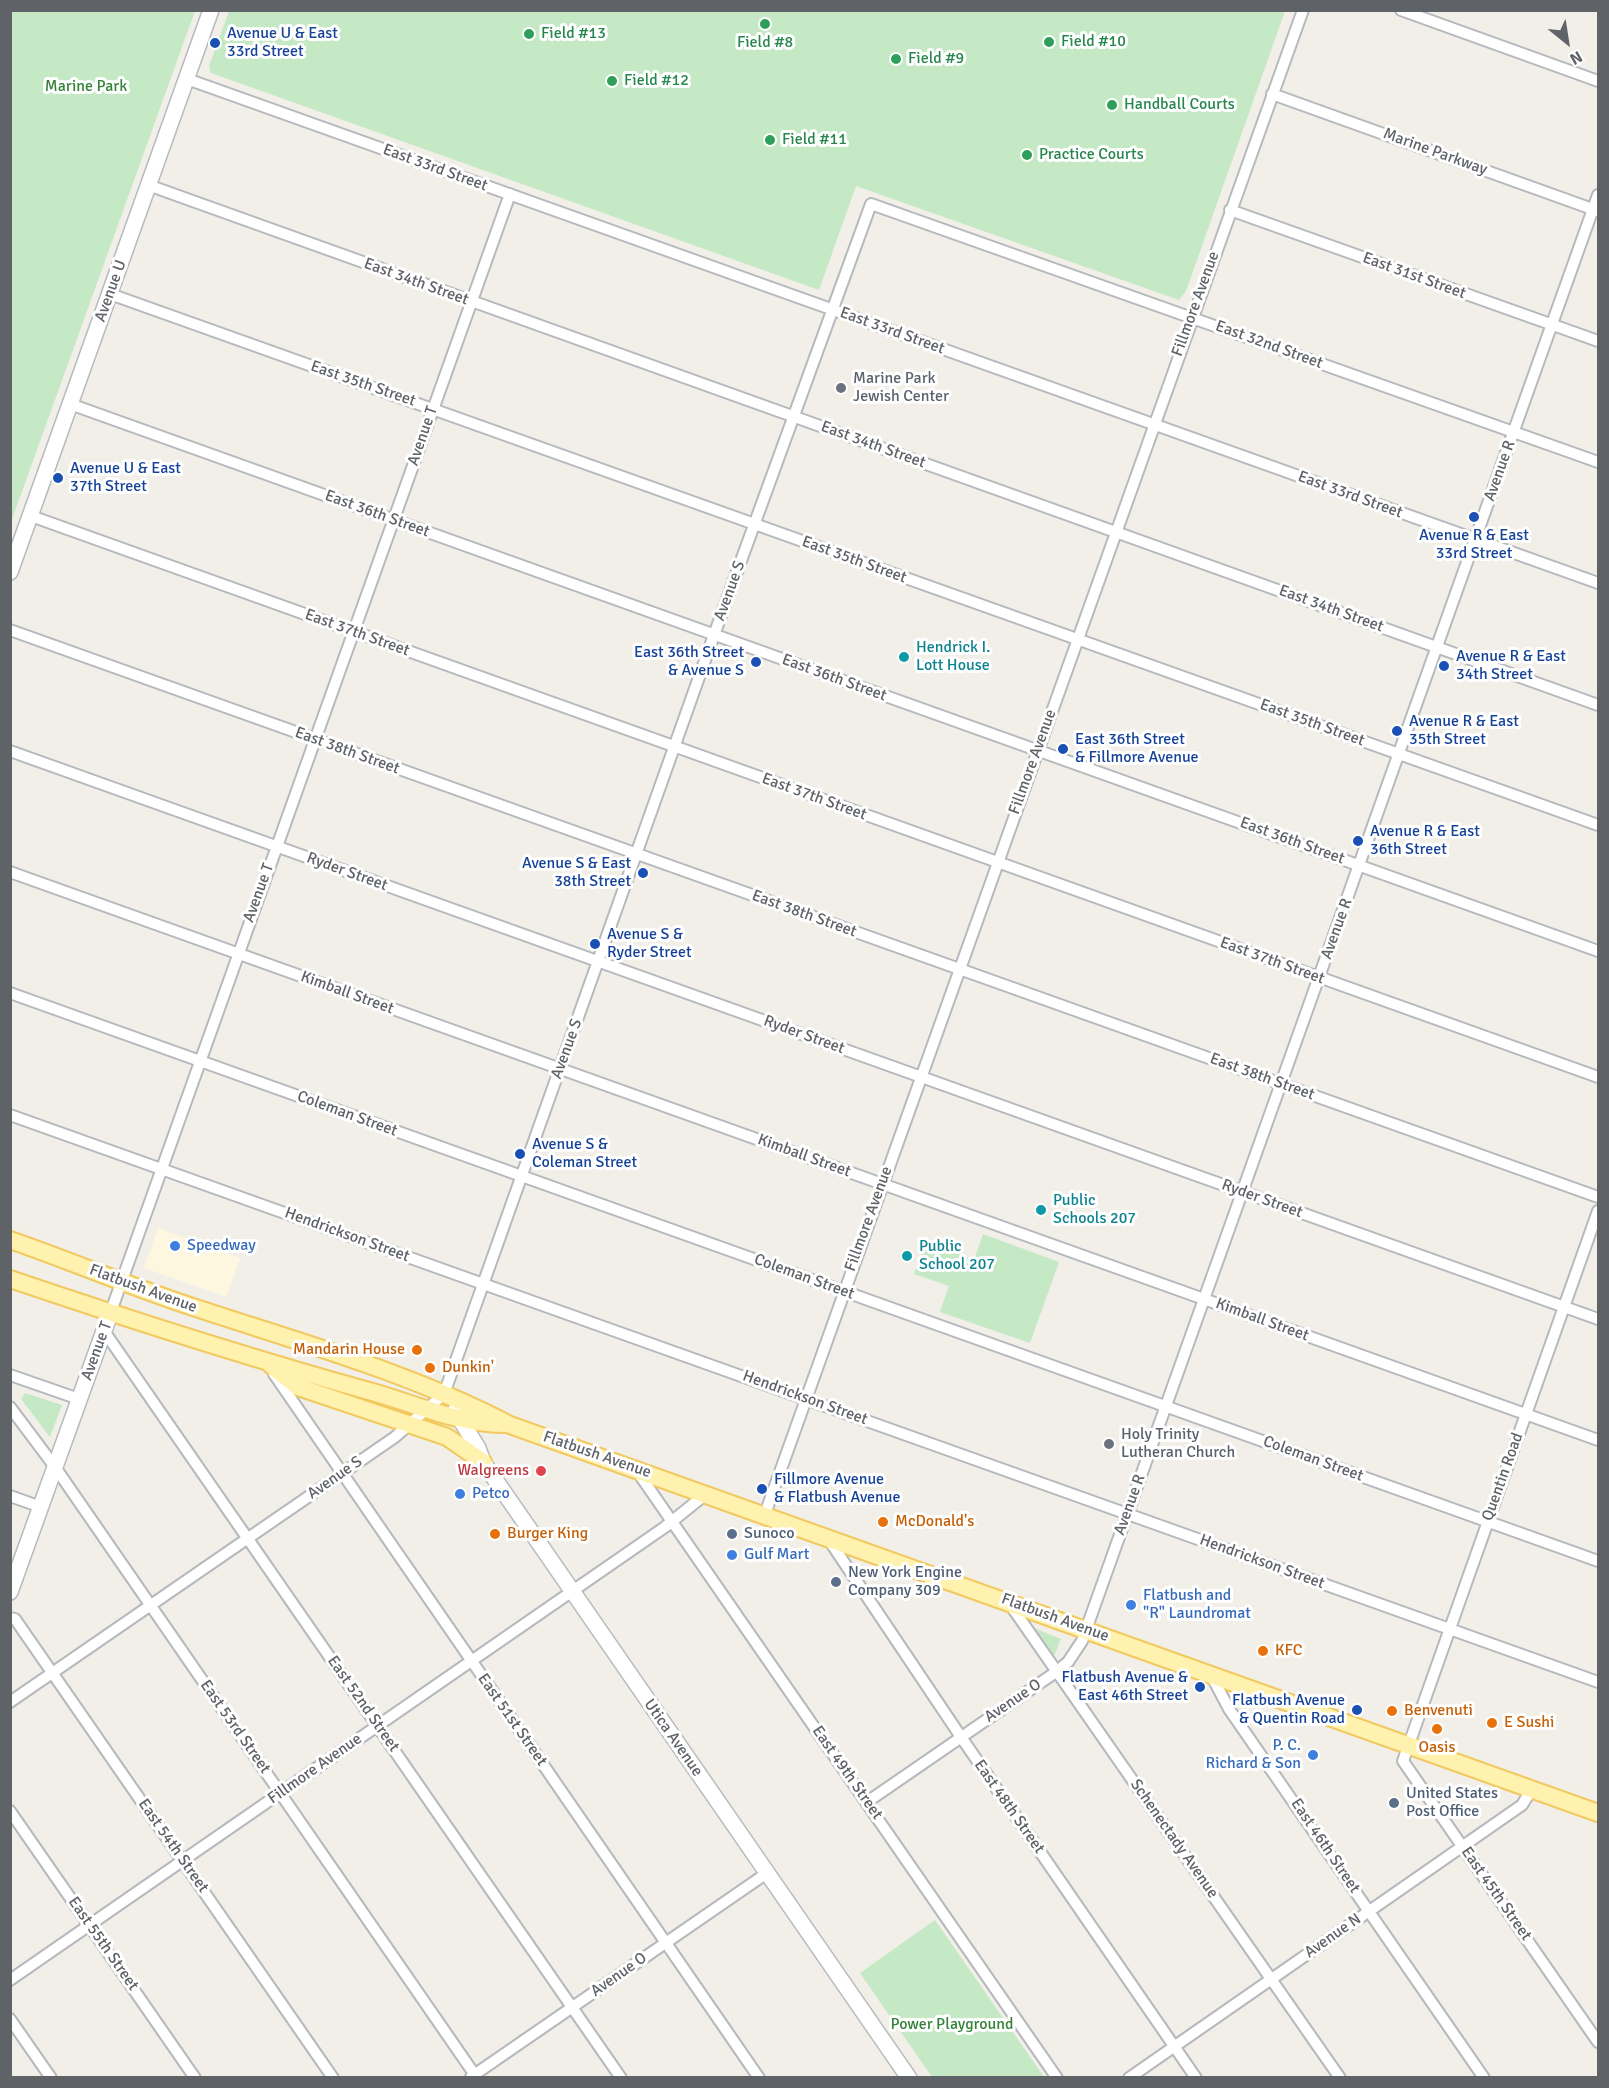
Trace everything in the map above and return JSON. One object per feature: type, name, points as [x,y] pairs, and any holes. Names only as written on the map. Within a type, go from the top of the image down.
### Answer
[{"type":"main road","name":"Avenue U","points":[[10,572],[211,10]]},
{"type":"main road","name":"Flatbush Avenue","points":[[10,1240],[122,1282],[289,1337],[444,1394],[475,1406],[510,1425],[1409,1743],[1599,1813]]},
{"type":"main road","name":"Flatbush Avenue","points":[[10,1279],[110,1314],[428,1409],[486,1424],[510,1425]]},
{"type":"main road","name":"Avenue T","points":[[10,1592],[110,1314]]},
{"type":"main road","points":[[266,1361],[298,1387],[447,1437],[483,1462]]},
{"type":"main road","name":"Utica Avenue","points":[[444,1394],[478,1448],[483,1462],[909,2078]]},
{"type":"street","name":"Fillmore Avenue","points":[[765,1514],[1076,639],[1303,10]]},
{"type":"street","points":[[1401,10],[1599,81]]},
{"type":"street","name":"East 33rd Street","points":[[187,79],[1599,583]]},
{"type":"street","name":"Marine Parkway","points":[[1272,94],[1596,210]]},
{"type":"street","name":"East 34th Street","points":[[148,185],[1599,705]]},
{"type":"street","name":"Avenue T","points":[[110,1314],[510,194]]},
{"type":"street","name":"Avenue R","points":[[1085,1629],[1552,325],[1596,210],[1599,195]]},
{"type":"street","name":"Avenue S","points":[[10,1702],[342,1474],[411,1424],[444,1394],[714,635],[872,204]]},
{"type":"street","name":"East 32nd Street","points":[[872,204],[1599,462]]},
{"type":"street","name":"East 31st Street","points":[[1230,210],[1599,341]]},
{"type":"street","name":"East 35th Street","points":[[110,294],[1599,825]]},
{"type":"street","name":"East 36th Street","points":[[70,404],[1599,951]]},
{"type":"street","name":"East 37th Street","points":[[31,516],[1599,1077]]},
{"type":"street","name":"East 38th Street","points":[[10,630],[1599,1197]]},
{"type":"street","name":"Ryder Street","points":[[10,751],[1599,1319]]},
{"type":"street","name":"Kimball Street","points":[[10,872],[1599,1440]]},
{"type":"street","name":"Coleman Street","points":[[10,993],[1599,1561]]},
{"type":"street","name":"Hendrickson Street","points":[[10,1114],[1599,1682]]},
{"type":"street","name":"Quentin Road","points":[[1409,1743],[1599,1211]]},
{"type":"street","name":"East 52nd Street","points":[[104,1331],[621,2078]]},
{"type":"street","name":"East 51st Street","points":[[266,1361],[759,2078]]},
{"type":"street","points":[[10,1375],[79,1399]]},
{"type":"street","name":"East 53rd Street","points":[[10,1407],[55,1467],[151,1605],[474,2076]]},
{"type":"street","name":"East 49th Street","points":[[635,1468],[1057,2078]]},
{"type":"street","name":"Fillmore Avenue","points":[[10,1980],[572,1592],[672,1522],[706,1493]]},
{"type":"street","points":[[10,1496],[41,1507]]},
{"type":"street","name":"East 48th Street","points":[[825,1535],[1196,2078]]},
{"type":"street","name":"Schenectady Avenue","points":[[1007,1600],[1340,2078]]},
{"type":"street","name":"East 54th Street","points":[[10,1618],[15,1620],[53,1673],[333,2078]]},
{"type":"street","name":"Avenue O","points":[[867,1802],[1056,1672],[1076,1652],[1085,1629]]},
{"type":"street","name":"East 46th Street","points":[[1209,1673],[1229,1709],[1484,2078]]},
{"type":"street","name":"East 45th Street","points":[[1409,1743],[1403,1761],[1599,2042]]},
{"type":"street","name":"Avenue N","points":[[1129,2078],[1522,1805],[1532,1789]]},
{"type":"street","name":"East 55th Street","points":[[10,1811],[195,2078]]},
{"type":"street","name":"Avenue O","points":[[474,2076],[767,1873]]},
{"type":"street","points":[[10,2019],[51,2078]]},
{"type":"shaded area","points":[[158,1228],[240,1258],[226,1297],[144,1268]]},
{"type":"green space","points":[[229,10],[1285,11],[1186,291],[1179,300],[856,186],[819,290],[211,73],[209,66]]},
{"type":"green space","name":"Marine Park","points":[[10,11],[195,11],[11,522],[10,522]]},
{"type":"green space","points":[[983,1234],[1059,1262],[1030,1343],[940,1312],[949,1286],[914,1274],[926,1242],[974,1260]]},
{"type":"green space","points":[[25,1393],[62,1405],[50,1437],[21,1399]]},
{"type":"green space","points":[[1034,1628],[1061,1639],[1054,1656]]},
{"type":"green space","name":"Power Playground","points":[[935,1920],[1044,2077],[932,2077],[860,1973]]},
{"type":"place","name":"Field #8","points":[[765,24]]},
{"type":"place","name":"Field #13","points":[[529,34]]},
{"type":"place","name":"Field #10","points":[[1049,42]]},
{"type":"place","name":"Avenue U & East 33rd Street","points":[[215,43]]},
{"type":"place","name":"Field #9","points":[[896,59]]},
{"type":"place","name":"Field #12","points":[[612,81]]},
{"type":"place","name":"Handball Courts","points":[[1112,105]]},
{"type":"place","name":"Field #11","points":[[770,140]]},
{"type":"place","name":"Practice Courts","points":[[1027,155]]},
{"type":"place","name":"Marine Park Jewish Center","points":[[841,388]]},
{"type":"place","name":"Avenue U & East 37th Street","points":[[58,478]]},
{"type":"place","name":"Avenue R & East 33rd Street","points":[[1474,517]]},
{"type":"place","name":"Hendrick I. Lott House","points":[[904,657]]},
{"type":"place","name":"East 36th Street & Avenue S","points":[[756,662]]},
{"type":"place","name":"Avenue R & East 34th Street","points":[[1444,666]]},
{"type":"place","name":"Avenue R & East 35th Street","points":[[1397,731]]},
{"type":"place","name":"East 36th Street & Fillmore Avenue","points":[[1063,749]]},
{"type":"place","name":"Avenue R & East 36th Street","points":[[1358,841]]},
{"type":"place","name":"Avenue S & East 38th Street","points":[[643,873]]},
{"type":"place","name":"Avenue S & Ryder Street","points":[[595,944]]},
{"type":"place","name":"Avenue S & Coleman Street","points":[[520,1154]]},
{"type":"place","name":"Public Schools 207","points":[[1041,1210]]},
{"type":"place","name":"Speedway","points":[[175,1246]]},
{"type":"place","name":"Public School 207","points":[[907,1256]]},
{"type":"place","name":"Mandarin House","points":[[417,1350]]},
{"type":"place","name":"Dunkin'","points":[[430,1368]]},
{"type":"place","name":"Holy Trinity Lutheran Church","points":[[1109,1444]]},
{"type":"place","name":"Walgreens","points":[[541,1471]]},
{"type":"place","name":"Fillmore Avenue & Flatbush Avenue","points":[[762,1489]]},
{"type":"place","name":"Petco","points":[[460,1494]]},
{"type":"place","name":"McDonald's","points":[[883,1522]]},
{"type":"place","name":"Burger King","points":[[495,1534]]},
{"type":"place","name":"Sunoco","points":[[732,1534]]},
{"type":"place","name":"Gulf Mart","points":[[732,1555]]},
{"type":"place","name":"New York Engine Company 309","points":[[836,1582]]},
{"type":"place","name":"Flatbush and \"R\" Laundromat","points":[[1131,1605]]},
{"type":"place","name":"KFC","points":[[1263,1651]]},
{"type":"place","name":"Flatbush Avenue & East 46th Street","points":[[1200,1687]]},
{"type":"place","name":"Flatbush Avenue & Quentin Road","points":[[1357,1710]]},
{"type":"place","name":"Benvenuti","points":[[1392,1711]]},
{"type":"place","name":"E Sushi","points":[[1492,1723]]},
{"type":"place","name":"Oasis","points":[[1437,1729]]},
{"type":"place","name":"P. C. Richard & Son","points":[[1313,1755]]},
{"type":"place","name":"United States Post Office","points":[[1394,1803]]}]
